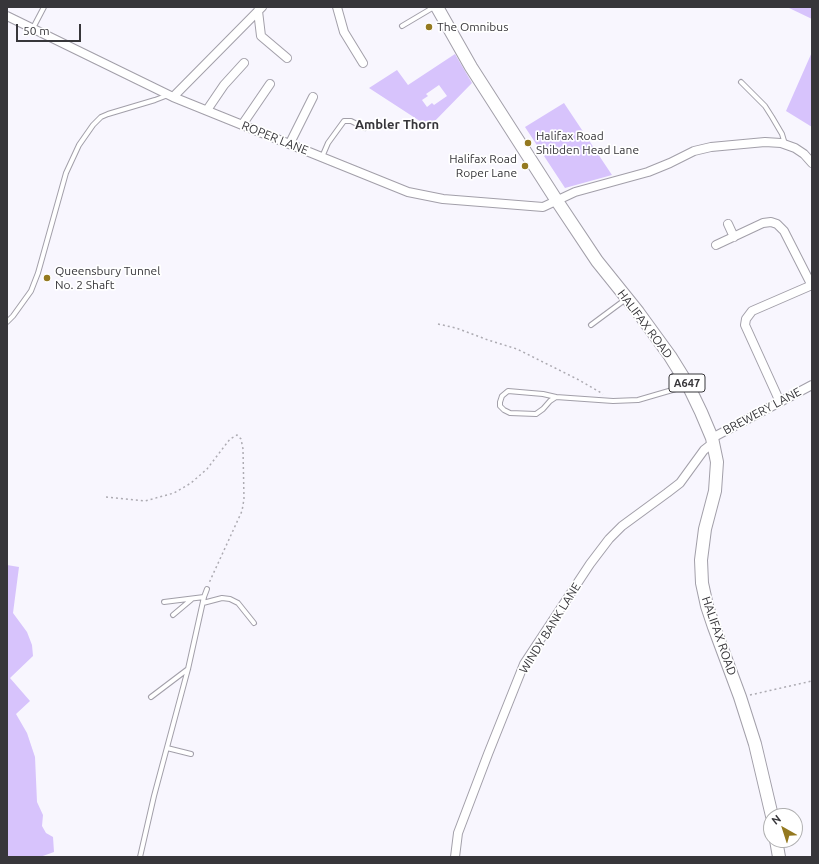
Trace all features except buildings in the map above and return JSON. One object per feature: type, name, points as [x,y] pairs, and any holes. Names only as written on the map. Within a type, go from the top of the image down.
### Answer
[{"type":"main road","name":"HALIFAX ROAD","points":[[436,7],[471,67],[557,201],[597,261],[627,298],[670,356],[688,385],[701,412],[712,441],[717,462],[715,491],[704,537],[701,560],[702,583],[707,606],[740,697],[755,744],[770,808]]},
{"type":"street","points":[[337,7],[344,32],[362,63]]},
{"type":"street","points":[[260,9],[261,36],[287,58]]},
{"type":"street","points":[[171,96],[260,9]]},
{"type":"street","name":"ROPER LANE","points":[[7,16],[171,96],[408,192],[436,197],[542,207],[575,192],[670,164],[694,151],[711,147],[765,142],[785,144]]},
{"type":"street","points":[[206,110],[244,63]]},
{"type":"street","points":[[242,125],[270,84]]},
{"type":"street","points":[[290,143],[313,97]]},
{"type":"street","points":[[785,144],[804,154],[812,163]]},
{"type":"street","points":[[716,245],[763,223],[771,222],[777,224],[784,232],[812,285],[752,311],[746,319],[745,326],[780,402]]},
{"type":"street","points":[[728,224],[734,237]]},
{"type":"street","name":"BREWERY LANE","points":[[712,441],[812,385]]},
{"type":"street","name":"WINDY BANK LANE","points":[[455,857],[458,833],[524,664],[590,564],[609,539],[622,526],[680,482],[712,441]]},
{"type":"lane","points":[[32,29],[44,7]]},
{"type":"lane","points":[[402,26],[436,7]]},
{"type":"lane","points":[[741,82],[765,106],[782,134],[785,144]]},
{"type":"lane","points":[[7,322],[13,316],[30,291],[38,274],[66,172],[79,145],[93,125],[100,117],[108,114],[171,96]]},
{"type":"lane","points":[[322,156],[328,143],[344,121],[351,121],[365,128]]},
{"type":"lane","points":[[591,326],[627,298]]},
{"type":"lane","points":[[556,396],[536,414],[510,413],[500,406],[502,396],[508,391],[613,400],[638,400],[688,385]]},
{"type":"lane","points":[[140,857],[188,669],[202,603],[207,589]]},
{"type":"lane","points":[[164,602],[204,597]]},
{"type":"lane","points":[[202,603],[222,598],[230,599],[238,603],[254,623]]},
{"type":"lane","points":[[173,616],[192,599]]},
{"type":"lane","points":[[151,697],[188,669]]},
{"type":"lane","points":[[167,748],[191,754]]},
{"type":"path","points":[[438,324],[456,328],[517,349],[577,379],[613,400]]},
{"type":"path","points":[[106,498],[144,501],[174,494],[191,483],[207,469],[230,439],[237,435],[241,439],[243,449],[244,499],[242,511],[207,589]]},
{"type":"path","points":[[740,697],[812,681]]},
{"type":"shaded area","points":[[787,7],[812,7],[812,19]]},
{"type":"shaded area","points":[[812,52],[812,127],[786,111]]},
{"type":"shaded area","points":[[455,54],[472,83],[429,127],[369,88],[397,70],[408,85]],"holes":[[[439,85],[447,96],[434,105],[432,103],[427,107],[422,100],[428,96],[426,94]]]},
{"type":"shaded area","points":[[564,103],[612,175],[565,188],[525,127]]},
{"type":"shaded area","points":[[7,565],[19,567],[13,613],[27,632],[32,645],[33,656],[10,678],[30,701],[16,714],[27,733],[35,757],[37,802],[43,815],[42,826],[46,833],[53,837],[54,852],[40,857],[7,857]]},
{"type":"place","name":"The Omnibus","points":[[429,27]]},
{"type":"place","name":"Halifax Road Shibden Head Lane","points":[[528,143]]},
{"type":"place","name":"Halifax Road Roper Lane","points":[[525,166]]},
{"type":"place","name":"Queensbury Tunnel No. 2 Shaft","points":[[47,278]]},
{"type":"district","name":"Ambler Thorn","points":[[397,125]]}]
